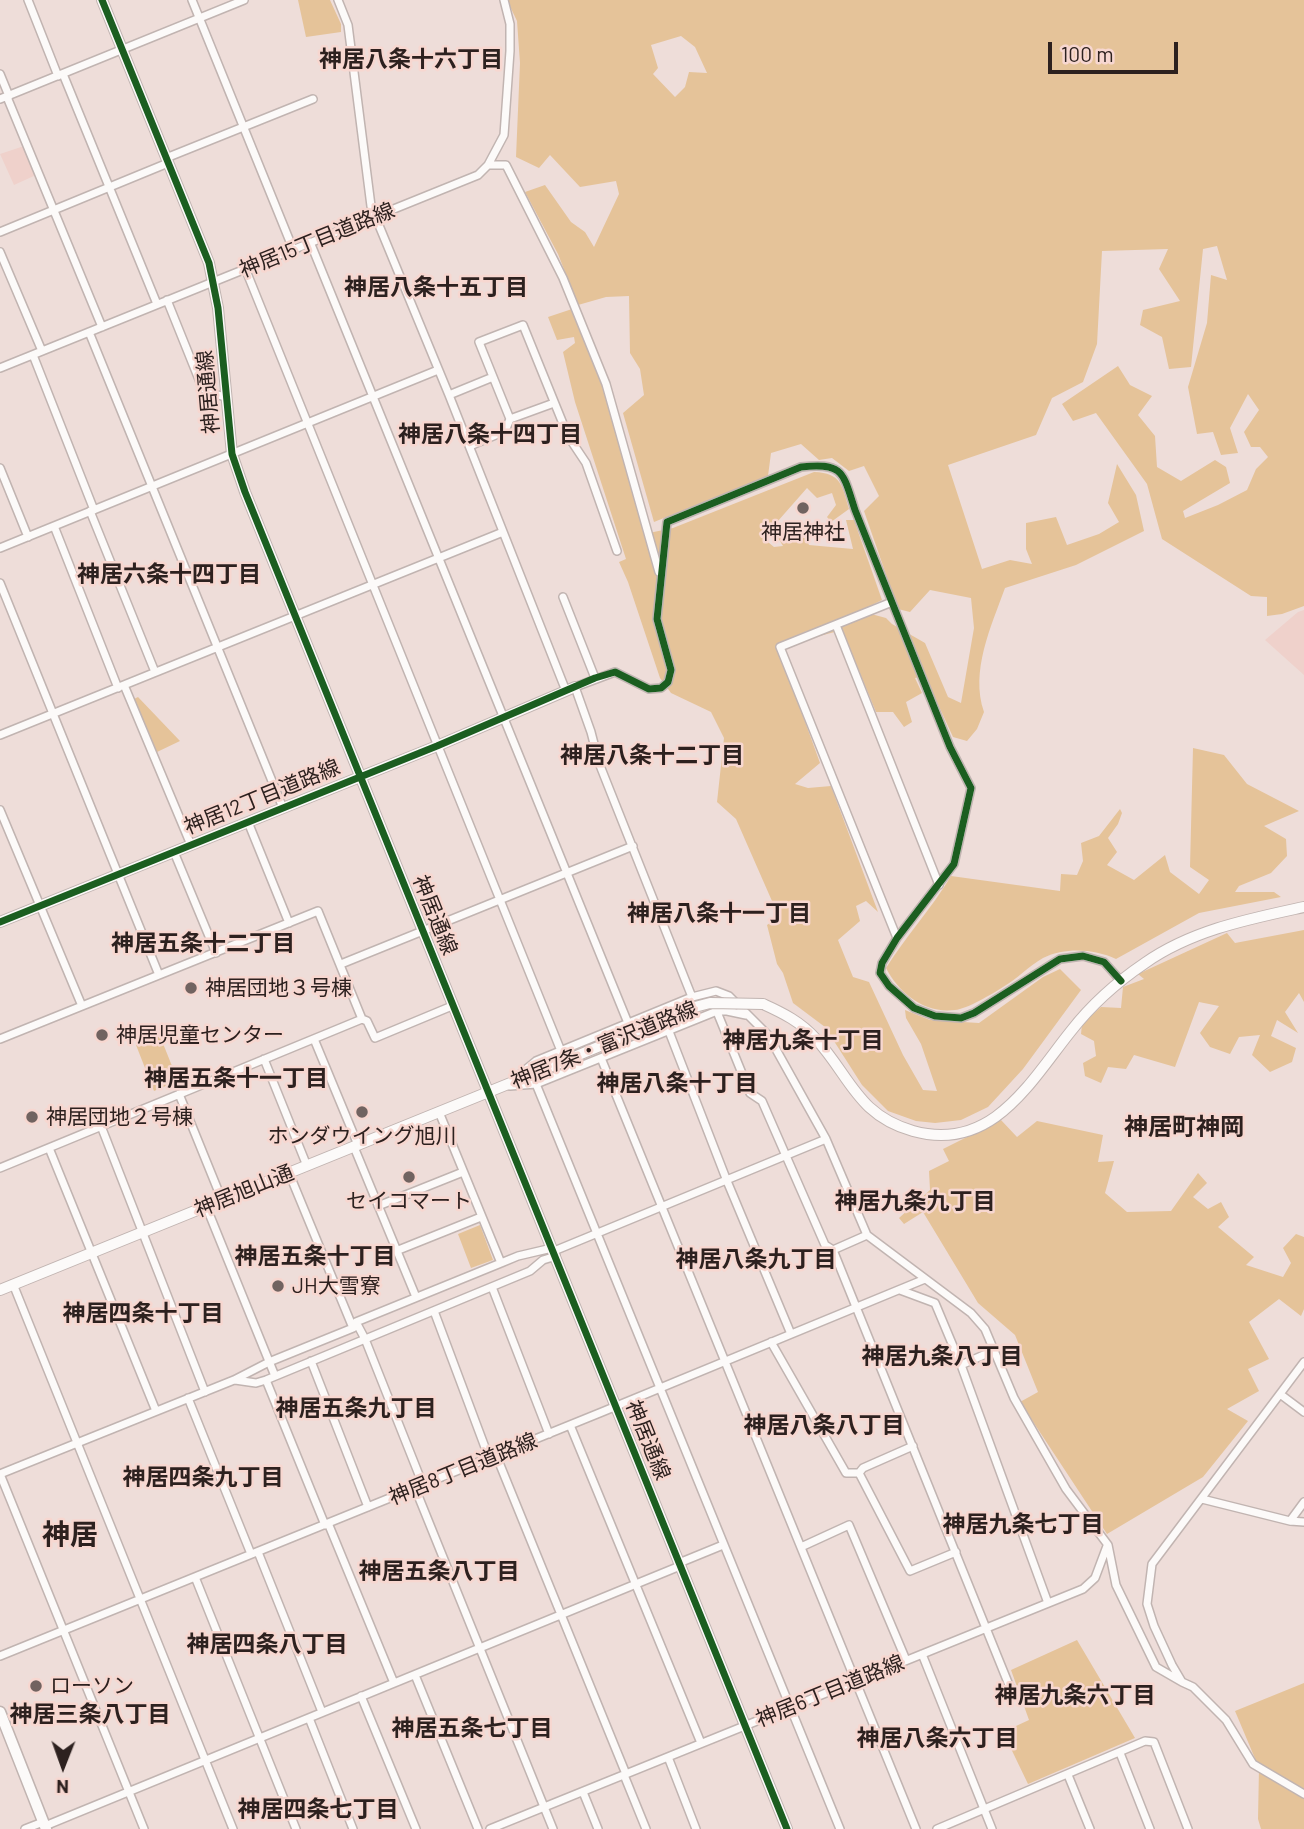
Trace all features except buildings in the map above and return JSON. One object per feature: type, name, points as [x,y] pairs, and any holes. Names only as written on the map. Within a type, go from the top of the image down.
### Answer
[{"type":"main road","points":[[0,1712],[45,1825]]},
{"type":"street","points":[[28,0],[157,304]]},
{"type":"street","name":"神居通線","points":[[102,0],[209,263],[214,281],[232,454],[245,492],[788,1829]]},
{"type":"street","points":[[192,0],[293,249]]},
{"type":"street","points":[[5,97],[244,0]]},
{"type":"street","points":[[338,0],[348,25],[374,216],[503,532],[591,732],[599,763],[692,997]]},
{"type":"street","points":[[503,0],[510,24],[504,135],[488,165],[506,165],[563,278],[606,384],[660,576]]},
{"type":"street","points":[[0,74],[5,97],[102,327]]},
{"type":"street","points":[[0,232],[313,99]]},
{"type":"street","name":"神居15丁目道路線","points":[[0,368],[478,175],[488,165]]},
{"type":"street","points":[[310,242],[628,1023]]},
{"type":"street","points":[[0,252],[41,351]]},
{"type":"street","points":[[245,268],[561,1051]]},
{"type":"street","points":[[167,300],[202,387],[208,392],[226,397]]},
{"type":"street","points":[[470,446],[505,431],[510,419],[479,342],[523,325],[568,436],[586,463],[617,551]]},
{"type":"street","points":[[89,332],[283,808]]},
{"type":"street","points":[[33,355],[155,672]]},
{"type":"street","points":[[0,548],[438,370]]},
{"type":"street","points":[[449,395],[493,377]]},
{"type":"street","points":[[510,419],[554,403]]},
{"type":"street","points":[[570,689],[615,672],[649,689],[661,688],[668,682],[671,670],[657,619],[667,522],[801,467],[822,464],[833,467],[844,478],[950,747],[971,788],[954,864],[897,938],[882,962],[880,973],[889,986],[914,1008],[935,1016],[961,1018],[974,1013],[1060,959],[1083,956],[1104,962],[1121,981]]},
{"type":"street","points":[[0,468],[28,537]]},
{"type":"street","points":[[54,526],[191,845]]},
{"type":"street","points":[[0,736],[503,532]]},
{"type":"street","points":[[0,583],[159,975]]},
{"type":"street","points":[[563,597],[595,678]]},
{"type":"street","points":[[891,602],[780,647],[897,938]]},
{"type":"street","points":[[836,625],[939,885]]},
{"type":"street","name":"神居12丁目道路線","points":[[0,922],[438,746],[570,689]]},
{"type":"street","points":[[0,810],[82,1006]]},
{"type":"street","points":[[248,822],[289,923]]},
{"type":"street","points":[[341,964],[633,846]]},
{"type":"street","points":[[174,852],[216,953]]},
{"type":"street","name":"神居7条・富沢道路線","points":[[487,1093],[691,1008],[710,1003],[763,1004],[787,1015],[816,1039],[859,1099],[877,1115],[914,1131],[951,1134],[987,1123],[1001,1115],[1032,1083],[1096,1001],[1145,962],[1208,931],[1304,907]]},
{"type":"street","points":[[0,1040],[318,911],[362,1019],[367,1021],[375,1038],[452,1006]]},
{"type":"street","points":[[504,1086],[536,1061],[692,997],[716,991],[729,996],[768,1035],[826,1139],[867,1235],[971,1313],[985,1329],[1014,1398],[1066,1489],[1108,1545],[1116,1585],[1156,1667],[1193,1688],[1226,1720],[1253,1764],[1304,1794]]},
{"type":"street","points":[[708,992],[750,1093],[762,1101],[825,1245],[834,1250],[1012,1690]]},
{"type":"street","points":[[660,1010],[791,1334]]},
{"type":"street","points":[[504,1086],[536,1084],[717,1012],[736,1012],[750,1016]]},
{"type":"street","points":[[0,1168],[362,1019]]},
{"type":"street","points":[[314,1039],[416,1297]]},
{"type":"street","points":[[601,1058],[916,1829]]},
{"type":"street","points":[[264,1059],[307,1166]]},
{"type":"street","points":[[536,1084],[840,1829]]},
{"type":"street","name":"神居旭山通","points":[[0,1290],[487,1093]]},
{"type":"street","points":[[179,1094],[222,1200]]},
{"type":"street","points":[[439,1112],[500,1263]]},
{"type":"street","points":[[101,1126],[205,1391]]},
{"type":"street","points":[[234,1380],[266,1380],[530,1271],[554,1252],[826,1139]]},
{"type":"street","points":[[49,1148],[156,1411]]},
{"type":"street","points":[[378,1206],[463,1172]]},
{"type":"street","points":[[289,1173],[354,1325],[365,1339],[423,1485]]},
{"type":"street","points":[[206,1206],[275,1376]]},
{"type":"street","points":[[396,1251],[481,1217]]},
{"type":"street","points":[[834,1250],[867,1235]]},
{"type":"street","points":[[144,1829],[1,1479],[78,1442],[234,1380],[416,1297],[518,1256],[554,1252]]},
{"type":"street","name":"神居8丁目道路線","points":[[0,1656],[925,1279]]},
{"type":"street","points":[[13,1284],[233,1829]]},
{"type":"street","points":[[492,1287],[549,1434]]},
{"type":"street","points":[[900,1290],[935,1303],[961,1365],[1048,1602]]},
{"type":"street","points":[[434,1311],[561,1615],[646,1829]]},
{"type":"street","points":[[771,1342],[846,1473],[859,1473]]},
{"type":"street","points":[[961,1365],[995,1350]]},
{"type":"street","points":[[311,1361],[369,1507]]},
{"type":"street","points":[[1182,1682],[1154,1626],[1147,1604],[1152,1564],[1304,1362]]},
{"type":"street","points":[[266,1380],[394,1683]]},
{"type":"street","points":[[1280,1394],[1304,1412]]},
{"type":"street","points":[[188,1398],[322,1712]]},
{"type":"street","points":[[570,1425],[701,1744]]},
{"type":"street","points":[[859,1473],[863,1468],[913,1446]]},
{"type":"street","points":[[859,1473],[910,1571],[956,1552]]},
{"type":"street","points":[[415,1488],[553,1829]]},
{"type":"street","points":[[1202,1499],[1290,1521],[1304,1522]]},
{"type":"street","points":[[1290,1521],[1304,1502]]},
{"type":"street","points":[[801,1546],[849,1525],[906,1660]]},
{"type":"street","points":[[25,1829],[45,1825],[415,1675],[723,1545]]},
{"type":"street","name":"神居6丁目道路線","points":[[490,1829],[1083,1589],[1095,1578],[1108,1545]]},
{"type":"street","points":[[195,1577],[296,1829]]},
{"type":"street","points":[[922,1654],[992,1829]]},
{"type":"street","points":[[415,1675],[478,1829]]},
{"type":"street","points":[[361,1696],[416,1829]]},
{"type":"street","points":[[309,1718],[354,1829]]},
{"type":"street","points":[[937,1829],[1145,1741],[1154,1742],[1188,1829]]},
{"type":"street","points":[[1120,1753],[1150,1829]]},
{"type":"street","points":[[668,1757],[696,1829]]},
{"type":"street","points":[[1068,1775],[1090,1829]]},
{"type":"street","points":[[583,1791],[598,1829]]},
{"type":"shaded area","points":[[298,0],[330,0],[341,24],[341,32],[306,37]]},
{"type":"shaded area","points":[[507,0],[1304,0],[1304,606],[1267,616],[1267,597],[1251,596],[1162,539],[1147,484],[1096,413],[1073,421],[1062,404],[1118,366],[1130,385],[1152,396],[1138,415],[1155,436],[1157,467],[1181,481],[1215,460],[1226,467],[1230,483],[1183,511],[1185,518],[1247,490],[1256,469],[1268,457],[1260,447],[1251,447],[1244,432],[1259,410],[1248,394],[1230,428],[1238,453],[1221,455],[1213,432],[1197,434],[1188,387],[1207,323],[1211,275],[1227,280],[1217,246],[1203,249],[1191,367],[1169,369],[1162,337],[1140,325],[1143,310],[1180,301],[1159,269],[1168,249],[1102,251],[1097,344],[1083,382],[1052,398],[1036,435],[948,465],[982,569],[1010,560],[1032,564],[1026,549],[1026,523],[1056,517],[1067,545],[1099,534],[1119,522],[1108,503],[1117,464],[1136,495],[1144,531],[1076,565],[1005,588],[981,665],[979,681],[984,712],[977,729],[967,741],[953,737],[925,676],[915,678],[922,693],[906,702],[912,722],[904,727],[893,712],[876,712],[842,630],[812,638],[807,631],[777,644],[820,763],[795,784],[808,788],[831,786],[878,912],[866,901],[856,906],[860,921],[838,940],[853,977],[869,982],[903,1055],[923,1090],[937,1091],[921,1044],[906,1018],[905,1010],[930,1020],[979,1023],[1043,977],[1060,969],[1081,990],[1023,1069],[988,1107],[961,1120],[935,1123],[916,1121],[888,1111],[862,1085],[825,1027],[793,1003],[783,973],[777,964],[767,925],[779,917],[736,819],[717,802],[724,738],[711,712],[671,693],[660,678],[619,562],[626,559],[575,402],[563,352],[575,343],[574,337],[557,340],[548,317],[572,309],[602,386],[644,534],[673,528],[814,472],[836,478],[849,509],[831,522],[827,517],[836,505],[832,493],[817,498],[807,488],[763,538],[774,547],[783,546],[775,533],[788,523],[801,525],[809,545],[853,549],[846,520],[854,520],[882,600],[860,611],[886,618],[925,643],[948,697],[961,703],[974,628],[971,598],[930,590],[910,612],[898,609],[864,511],[879,496],[864,466],[849,471],[832,458],[819,460],[801,444],[771,453],[768,476],[654,522],[623,413],[644,395],[640,369],[630,353],[629,296],[606,297],[578,305],[558,254],[525,192],[545,185],[571,222],[585,232],[594,247],[619,194],[616,181],[580,187],[550,155],[539,168],[516,157],[520,63],[517,21]],"holes":[[[681,36],[695,47],[707,73],[689,72],[685,87],[675,97],[653,74],[658,68],[651,45]]]},
{"type":"shaded area","points":[[24,146],[36,175],[14,185],[0,154]]},
{"type":"shaded area","points":[[1304,610],[1304,675],[1265,640]]},
{"type":"shaded area","points":[[138,697],[180,741],[157,752],[134,699]]},
{"type":"shaded area","points":[[1193,748],[1224,755],[1247,784],[1299,811],[1264,826],[1286,839],[1287,856],[1271,873],[1239,886],[1235,892],[1274,892],[1281,897],[1199,913],[1116,959],[1099,953],[1080,951],[1052,954],[993,993],[960,1009],[933,1009],[914,1000],[898,986],[886,968],[951,876],[1060,891],[1061,874],[1077,875],[1083,861],[1081,843],[1099,836],[1120,809],[1122,813],[1118,824],[1108,838],[1117,852],[1107,865],[1134,880],[1165,855],[1170,872],[1199,894],[1209,880],[1190,867]]},
{"type":"shaded area","points":[[1304,930],[1304,1002],[1299,993],[1285,1012],[1298,1033],[1277,1020],[1271,1036],[1296,1048],[1292,1062],[1270,1072],[1252,1055],[1260,1035],[1239,1037],[1230,1054],[1210,1047],[1200,1033],[1219,1006],[1199,1002],[1175,1067],[1134,1055],[1126,1069],[1108,1067],[1101,1083],[1085,1076],[1083,1063],[1096,1056],[1094,1041],[1081,1034],[1082,1024],[1101,1007],[1121,1008],[1123,987],[1144,979],[1138,974],[1227,933],[1235,943]]},
{"type":"shaded area","points":[[160,1036],[178,1081],[154,1091],[136,1045]]},
{"type":"shaded area","points":[[1001,1120],[1017,1137],[1037,1121],[1103,1135],[1098,1162],[1114,1161],[1105,1193],[1127,1212],[1171,1211],[1198,1173],[1207,1183],[1193,1197],[1208,1209],[1221,1202],[1229,1217],[1218,1227],[1254,1257],[1246,1265],[1283,1277],[1291,1263],[1283,1248],[1296,1234],[1304,1237],[1304,1309],[1301,1316],[1279,1299],[1249,1322],[1269,1359],[1248,1369],[1259,1391],[1227,1409],[1248,1421],[1203,1477],[1107,1534],[1020,1402],[1038,1392],[1015,1335],[978,1303],[923,1212],[904,1224],[899,1218],[930,1190],[929,1171],[949,1161],[943,1149]]},
{"type":"shaded area","points":[[480,1225],[493,1260],[471,1268],[458,1234]]},
{"type":"shaded area","points":[[1077,1640],[1135,1738],[1028,1784],[1003,1732],[1029,1720],[1011,1670]]},
{"type":"shaded area","points":[[1304,1683],[1304,1829],[1261,1829],[1258,1819],[1259,1768],[1235,1711]]},
{"type":"cycle path","points":[[102,0],[209,263],[218,308],[232,454],[245,492],[787,1829]]},
{"type":"cycle path","points":[[0,922],[437,746],[595,678],[615,672],[649,689],[661,688],[668,682],[671,670],[657,619],[667,522],[801,467],[826,466],[840,473],[848,487],[950,747],[971,788],[954,864],[897,938],[882,963],[880,973],[889,986],[914,1008],[935,1016],[961,1018],[974,1013],[1060,959],[1083,956],[1104,962],[1121,981]]},
{"type":"place","name":"神居神社","points":[[803,508]]},
{"type":"place","name":"神居団地３号棟","points":[[191,988]]},
{"type":"place","name":"神居児童センター","points":[[102,1035]]},
{"type":"place","name":"ホンダウイング旭川","points":[[362,1112]]},
{"type":"place","name":"神居団地２号棟","points":[[32,1117]]},
{"type":"place","name":"セイコマート","points":[[409,1177]]},
{"type":"place","name":"JH大雪寮","points":[[278,1286]]},
{"type":"place","name":"ローソン","points":[[36,1686]]},
{"type":"district","name":"神居八条十六丁目","points":[[411,59]]},
{"type":"district","name":"神居八条十五丁目","points":[[436,287]]},
{"type":"district","name":"神居八条十四丁目","points":[[490,434]]},
{"type":"district","name":"神居六条十四丁目","points":[[169,574]]},
{"type":"district","name":"神居八条十二丁目","points":[[652,755]]},
{"type":"district","name":"神居八条十一丁目","points":[[719,913]]},
{"type":"district","name":"神居五条十二丁目","points":[[203,943]]},
{"type":"district","name":"神居九条十丁目","points":[[803,1040]]},
{"type":"district","name":"神居五条十一丁目","points":[[236,1078]]},
{"type":"district","name":"神居八条十丁目","points":[[677,1083]]},
{"type":"district","name":"神居町神岡","points":[[1184,1127]]},
{"type":"district","name":"神居九条九丁目","points":[[915,1201]]},
{"type":"district","name":"神居五条十丁目","points":[[315,1256]]},
{"type":"district","name":"神居八条九丁目","points":[[756,1259]]},
{"type":"district","name":"神居四条十丁目","points":[[143,1313]]},
{"type":"district","name":"神居九条八丁目","points":[[942,1356]]},
{"type":"district","name":"神居五条九丁目","points":[[356,1408]]},
{"type":"district","name":"神居八条八丁目","points":[[824,1425]]},
{"type":"district","name":"神居四条九丁目","points":[[203,1477]]},
{"type":"district","name":"神居九条七丁目","points":[[1023,1524]]},
{"type":"district","name":"神居","points":[[70,1535]]},
{"type":"district","name":"神居五条八丁目","points":[[439,1571]]},
{"type":"district","name":"神居四条八丁目","points":[[267,1644]]},
{"type":"district","name":"神居九条六丁目","points":[[1075,1695]]},
{"type":"district","name":"神居三条八丁目","points":[[90,1714]]},
{"type":"district","name":"神居五条七丁目","points":[[472,1728]]},
{"type":"district","name":"神居八条六丁目","points":[[937,1738]]},
{"type":"district","name":"神居四条七丁目","points":[[318,1809]]}]
